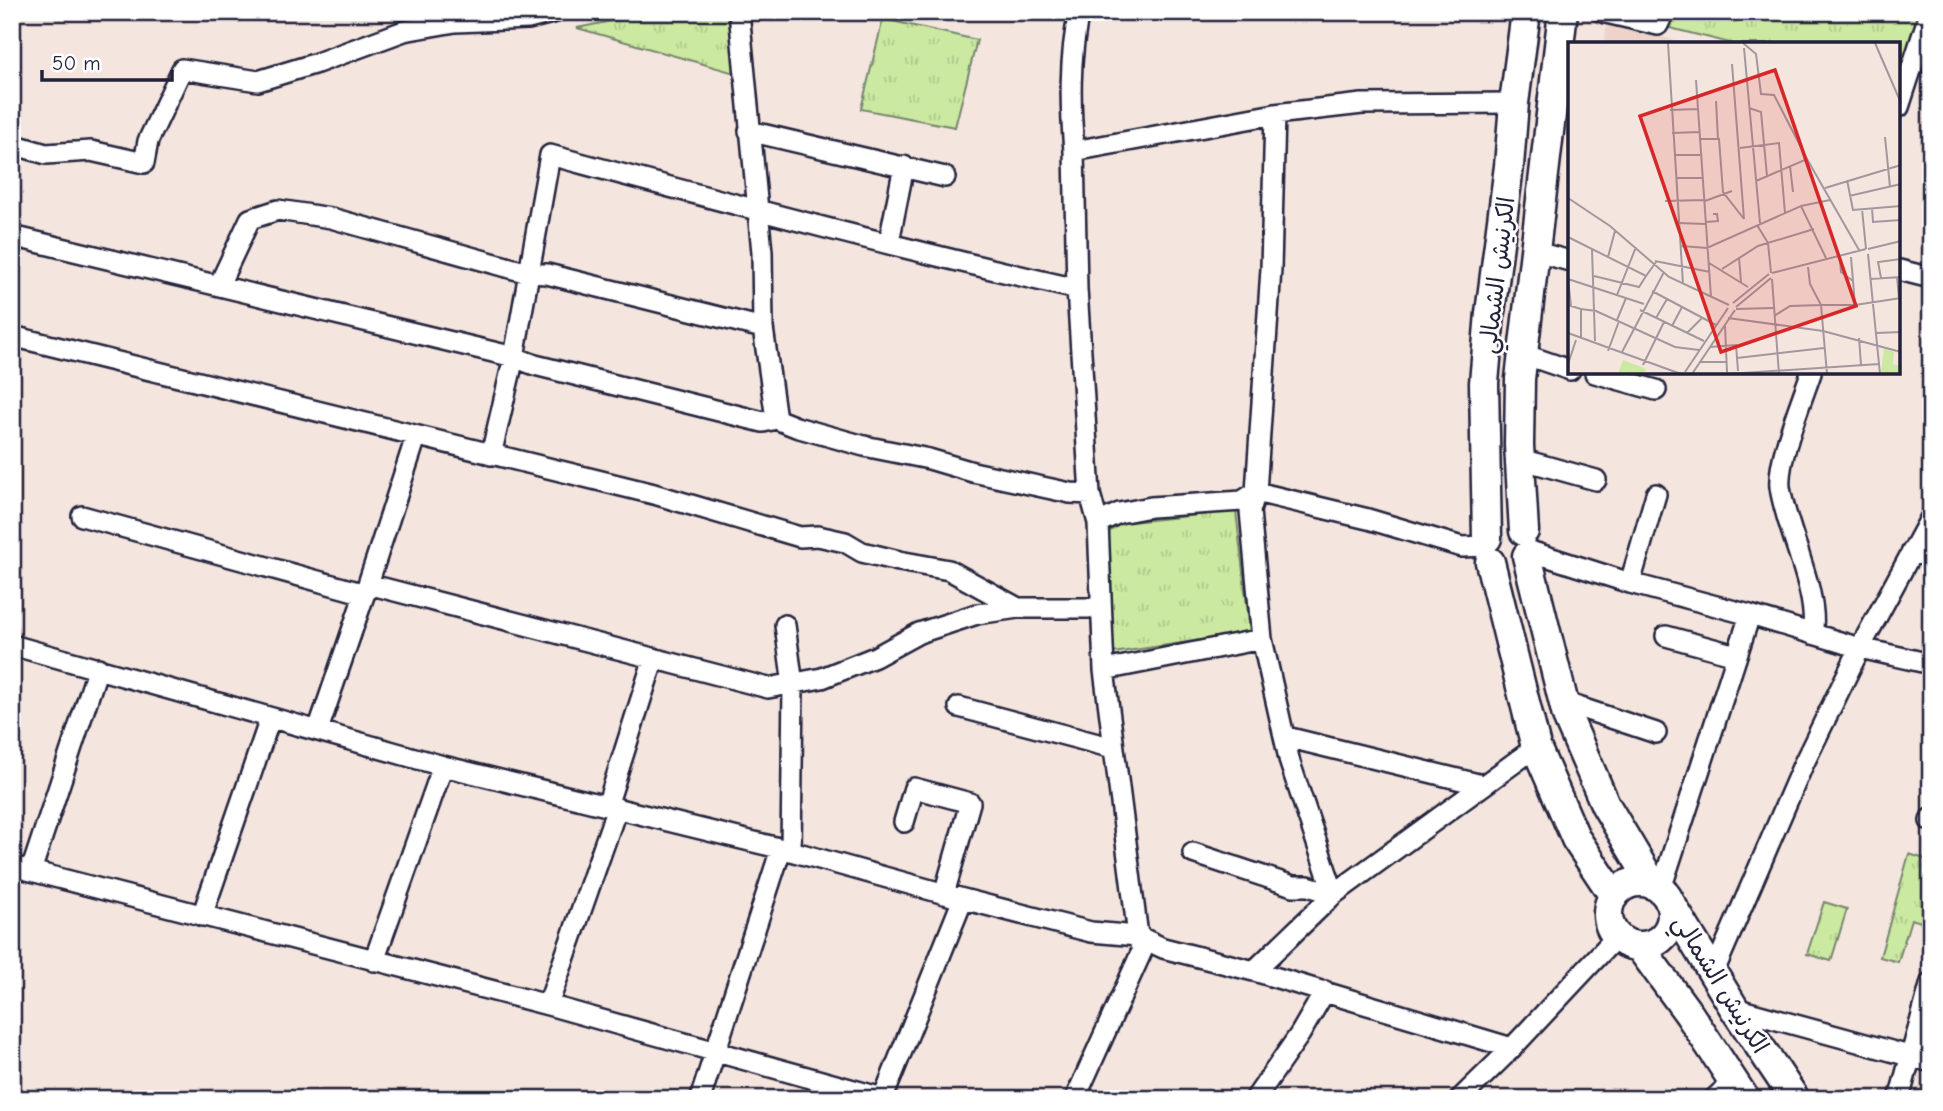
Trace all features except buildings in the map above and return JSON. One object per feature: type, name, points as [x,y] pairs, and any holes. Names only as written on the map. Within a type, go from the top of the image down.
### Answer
[{"type":"main road","name":"الكرنيش الشمالي","points":[[1526,12],[1514,103],[1510,166],[1490,313],[1485,383],[1487,548],[1536,747],[1576,839],[1614,896]]},
{"type":"main road","name":"الكرنيش الشمالي","points":[[1563,12],[1520,379],[1520,459],[1527,546],[1563,702],[1605,804],[1795,1099]]},
{"type":"main road","points":[[1509,524],[1527,546],[1525,561],[1513,569],[1496,567],[1487,548],[1493,530],[1509,524]]},
{"type":"main road","points":[[1631,883],[1661,892],[1672,914],[1666,933],[1649,945],[1628,941],[1611,927],[1609,906],[1621,888],[1631,883]]},
{"type":"main road","name":"الكرنيش الشمالي","points":[[1628,941],[1689,1014],[1730,1093]]},
{"type":"street","points":[[12,144],[46,154],[91,151],[144,163],[148,141],[182,69],[258,81],[404,31],[455,22],[528,19],[556,12]]},
{"type":"street","points":[[739,12],[762,253],[763,328],[776,419]]},
{"type":"street","points":[[1075,1099],[1142,951],[1104,670],[1098,523],[1090,494],[1077,289],[1070,96],[1072,43],[1079,12]]},
{"type":"street","points":[[1602,12],[1658,25],[1664,12]]},
{"type":"street","points":[[1901,101],[1930,12]]},
{"type":"street","points":[[1074,151],[1275,114],[1362,104],[1514,103]]},
{"type":"street","points":[[1275,114],[1271,269],[1256,492],[1250,511],[1254,573],[1262,639],[1290,763],[1334,894]]},
{"type":"street","points":[[749,131],[945,177]]},
{"type":"street","points":[[491,455],[514,357],[551,155],[844,233],[889,242],[948,260],[1077,289]]},
{"type":"street","points":[[889,242],[904,166]]},
{"type":"street","points":[[219,285],[250,219],[278,210],[331,218],[528,272],[547,274],[763,328]]},
{"type":"street","points":[[12,236],[514,357],[535,365],[763,422],[776,419],[864,446],[1070,493],[1090,494]]},
{"type":"street","points":[[1536,252],[1568,260]]},
{"type":"street","points":[[1901,270],[1931,278]]},
{"type":"street","points":[[12,336],[654,494],[800,537],[818,536],[845,542],[862,552],[949,570],[1018,608]]},
{"type":"street","points":[[1523,354],[1568,369]]},
{"type":"street","points":[[1599,374],[1656,390]]},
{"type":"street","points":[[1811,374],[1786,445],[1780,485],[1811,599],[1815,624],[1812,634]]},
{"type":"street","points":[[318,730],[416,437]]},
{"type":"street","points":[[1520,459],[1596,480]]},
{"type":"street","points":[[1098,523],[1119,513],[1151,507],[1242,501],[1256,492],[1368,519],[1462,547],[1487,548]]},
{"type":"street","points":[[1630,583],[1656,494]]},
{"type":"street","points":[[82,516],[768,688],[822,678],[875,657],[919,633],[977,614],[1018,608],[1101,608]]},
{"type":"street","points":[[1713,974],[1804,765],[1860,648],[1922,554],[1931,517]]},
{"type":"street","points":[[1527,546],[1630,583],[1860,648],[1931,664]]},
{"type":"street","points":[[1661,892],[1750,615]]},
{"type":"street","points":[[700,1099],[786,850],[793,685],[785,625]]},
{"type":"street","points":[[1666,635],[1737,655]]},
{"type":"street","points":[[1104,670],[1262,639]]},
{"type":"street","points":[[12,645],[443,766],[786,850],[1091,932],[1138,936],[1163,948],[1325,991],[1512,1048]]},
{"type":"street","points":[[548,1004],[612,807],[654,658]]},
{"type":"street","points":[[98,668],[22,868],[548,1004],[884,1098],[953,897],[970,803],[914,788],[904,822]]},
{"type":"street","points":[[1563,702],[1656,733]]},
{"type":"street","points":[[960,706],[1113,748]]},
{"type":"street","points":[[202,916],[270,719]]},
{"type":"street","points":[[1286,737],[1482,785]]},
{"type":"street","points":[[1254,971],[1334,894],[1536,747]]},
{"type":"street","points":[[374,961],[443,766]]},
{"type":"street","points":[[1193,853],[1293,886],[1308,886],[1334,894]]},
{"type":"street","points":[[1460,1099],[1628,941]]},
{"type":"street","points":[[1899,1099],[1931,982]]},
{"type":"street","points":[[1255,1099],[1300,1034],[1325,991]]},
{"type":"street","points":[[1734,1008],[1931,1062]]},
{"type":"shaded area","points":[[1607,24],[1683,42],[1604,42]]},
{"type":"green space","points":[[656,12],[734,12],[738,74],[577,28]]},
{"type":"green space","points":[[1671,12],[1923,12],[1901,79],[1901,42],[1726,42],[1666,27]]},
{"type":"green space","points":[[883,19],[977,40],[955,127],[861,109]]},
{"type":"green space","points":[[1236,511],[1250,633],[1113,653],[1106,534],[1122,523]]},
{"type":"green space","points":[[1909,854],[1931,861],[1931,925],[1911,919],[1898,962],[1880,957]]},
{"type":"green space","points":[[1824,902],[1847,909],[1831,961],[1807,954]]}]
